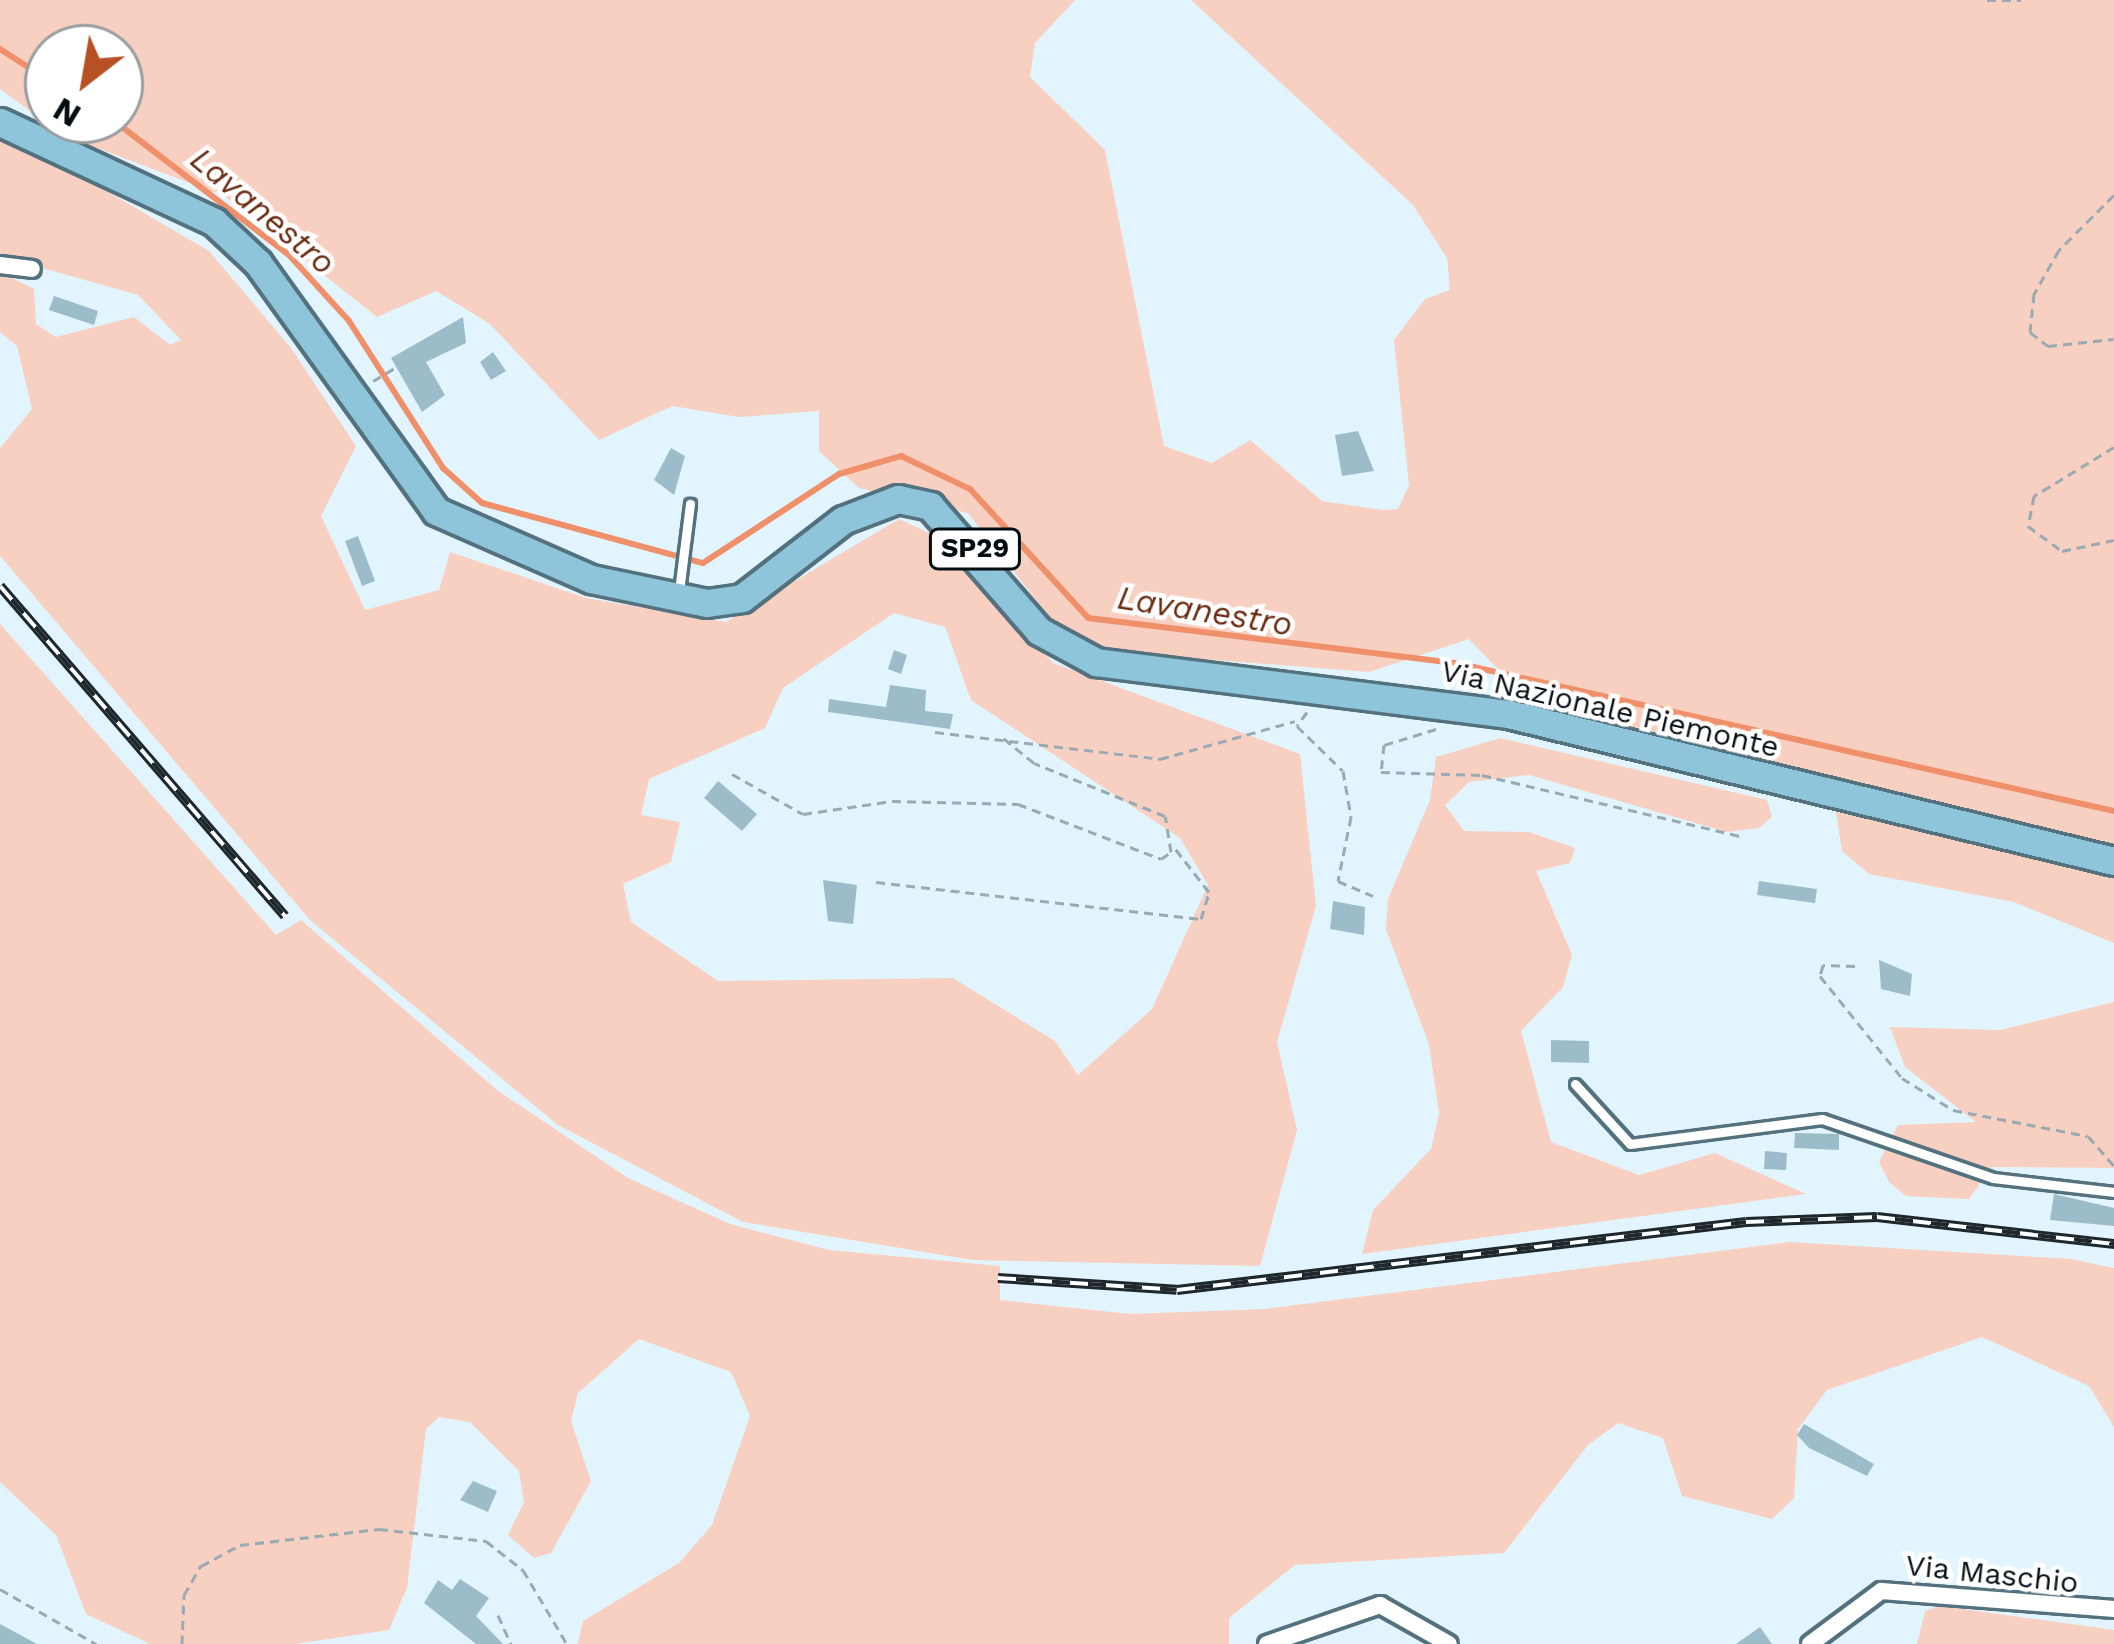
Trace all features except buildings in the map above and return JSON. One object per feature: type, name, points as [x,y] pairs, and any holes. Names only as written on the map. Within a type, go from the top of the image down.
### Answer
[{"type":"main road","name":"Via Nazionale Piemonte","points":[[0,122],[214,222],[258,263],[451,523],[591,579],[742,598],[843,520],[898,499],[931,506],[1039,631],[1096,662],[1508,714],[2114,861]]},
{"type":"street","points":[[0,265],[32,269]]},
{"type":"street","name":"Via Maschio","points":[[1810,1644],[1882,1591],[2114,1609]]},
{"type":"street","points":[[1267,1644],[1379,1605],[1449,1644]]},
{"type":"lane","points":[[679,593],[690,504]]},
{"type":"lane","points":[[1575,1084],[1630,1144],[1728,1123],[1822,1119],[1993,1178],[2114,1192]]},
{"type":"path","points":[[1987,0],[2021,0]]},
{"type":"path","points":[[2114,195],[2059,250],[2034,294],[2030,332],[2048,346],[2114,339]]},
{"type":"path","points":[[351,394],[396,367]]},
{"type":"path","points":[[2114,447],[2034,496],[2028,526],[2062,551],[2114,540]]},
{"type":"path","points":[[935,732],[1160,759],[1295,721],[1330,691]]},
{"type":"path","points":[[1295,721],[1343,771],[1351,818],[1338,881],[1373,896]]},
{"type":"path","points":[[1443,727],[1384,745],[1382,772],[1482,775],[1740,836]]},
{"type":"path","points":[[876,882],[1201,919],[1209,892],[1173,846],[1165,816],[1034,763],[1002,737]]},
{"type":"path","points":[[731,774],[802,814],[973,800],[1094,828],[1162,859],[1173,846]]},
{"type":"path","points":[[1856,966],[1823,965],[1820,976],[1902,1078],[1953,1110],[2088,1136],[2114,1166]]},
{"type":"path","points":[[182,1644],[184,1595],[201,1566],[240,1545],[379,1529],[487,1540],[523,1570],[567,1644]]},
{"type":"path","points":[[0,1589],[96,1644]]},
{"type":"path","points":[[498,1615],[511,1644]]},
{"type":"shaded area","points":[[0,0],[1075,0],[1035,43],[1030,77],[1105,150],[1164,446],[1212,463],[1250,440],[1322,501],[1383,510],[1398,509],[1409,485],[1394,340],[1425,299],[1450,290],[1447,258],[1413,205],[1191,0],[2114,0],[2114,845],[1535,708],[1469,639],[1369,672],[1110,652],[1054,623],[968,513],[859,488],[819,451],[819,411],[739,417],[672,406],[599,440],[490,324],[436,291],[377,317],[224,196],[87,144],[144,144],[144,24],[24,24],[24,107],[0,89]]},
{"type":"shaded area","points":[[9,134],[209,251],[291,348],[356,446],[321,516],[365,610],[439,590],[450,552],[586,598],[726,622],[899,519],[935,536],[1053,663],[1300,754],[1316,906],[1277,1042],[1297,1130],[1260,1266],[973,1260],[743,1222],[558,1125],[310,920],[0,556],[0,448],[32,409],[17,346],[0,332],[0,272],[34,289],[36,324],[56,337],[134,317],[170,345],[181,340],[138,295],[0,256],[0,138]],"holes":[[[894,613],[945,627],[971,700],[1180,838],[1208,885],[1152,1009],[1078,1075],[1055,1041],[953,978],[718,981],[631,922],[623,884],[671,862],[680,822],[641,815],[649,779],[765,728],[783,688]]]},
{"type":"shaded area","points":[[0,624],[276,935],[301,920],[497,1090],[628,1178],[730,1224],[829,1250],[1000,1266],[1000,1300],[1130,1314],[1265,1309],[1790,1242],[2071,1259],[2114,1268],[2114,1427],[2089,1386],[1982,1337],[1827,1390],[1798,1429],[1794,1498],[1772,1519],[1682,1496],[1663,1438],[1618,1423],[1588,1445],[1504,1553],[1295,1565],[1229,1618],[1229,1644],[578,1644],[583,1621],[679,1563],[712,1525],[750,1416],[731,1372],[639,1339],[578,1393],[571,1421],[591,1481],[551,1553],[534,1558],[508,1535],[524,1503],[519,1471],[470,1422],[439,1417],[426,1429],[407,1588],[389,1630],[295,1644],[150,1644],[86,1614],[56,1535],[0,1482]]},
{"type":"shaded area","points":[[1500,738],[1767,800],[1772,817],[1759,828],[1727,832],[1529,775],[1469,782],[1445,805],[1464,831],[1529,832],[1575,848],[1570,863],[1536,871],[1572,955],[1563,987],[1521,1031],[1551,1142],[1639,1175],[1715,1153],[1806,1194],[1362,1254],[1373,1210],[1431,1149],[1439,1113],[1429,1045],[1386,929],[1388,899],[1430,800],[1436,757]]},
{"type":"shaded area","points":[[1836,812],[2114,872],[2114,943],[2014,902],[1869,874],[1842,851]]},
{"type":"shaded area","points":[[2114,1002],[2114,1168],[1992,1167],[1969,1199],[1906,1196],[1889,1182],[1879,1162],[1898,1125],[1976,1122],[1905,1067],[1890,1027],[2000,1030]]},
{"type":"shaded area","points":[[1941,1606],[2114,1630],[2114,1644],[1917,1644],[1925,1611]]},
{"type":"waterway","name":"Lavanestro","points":[[0,49],[24,64]]},
{"type":"waterway","name":"Lavanestro","points":[[144,144],[289,255],[349,321],[443,468],[482,503],[703,563],[839,474],[901,456],[970,489],[1088,618],[1456,663],[2114,811]]},
{"type":"railway","points":[[0,586],[285,916]]},
{"type":"railway","points":[[998,1278],[1177,1290],[1746,1222],[1877,1217],[2114,1244]]}]
